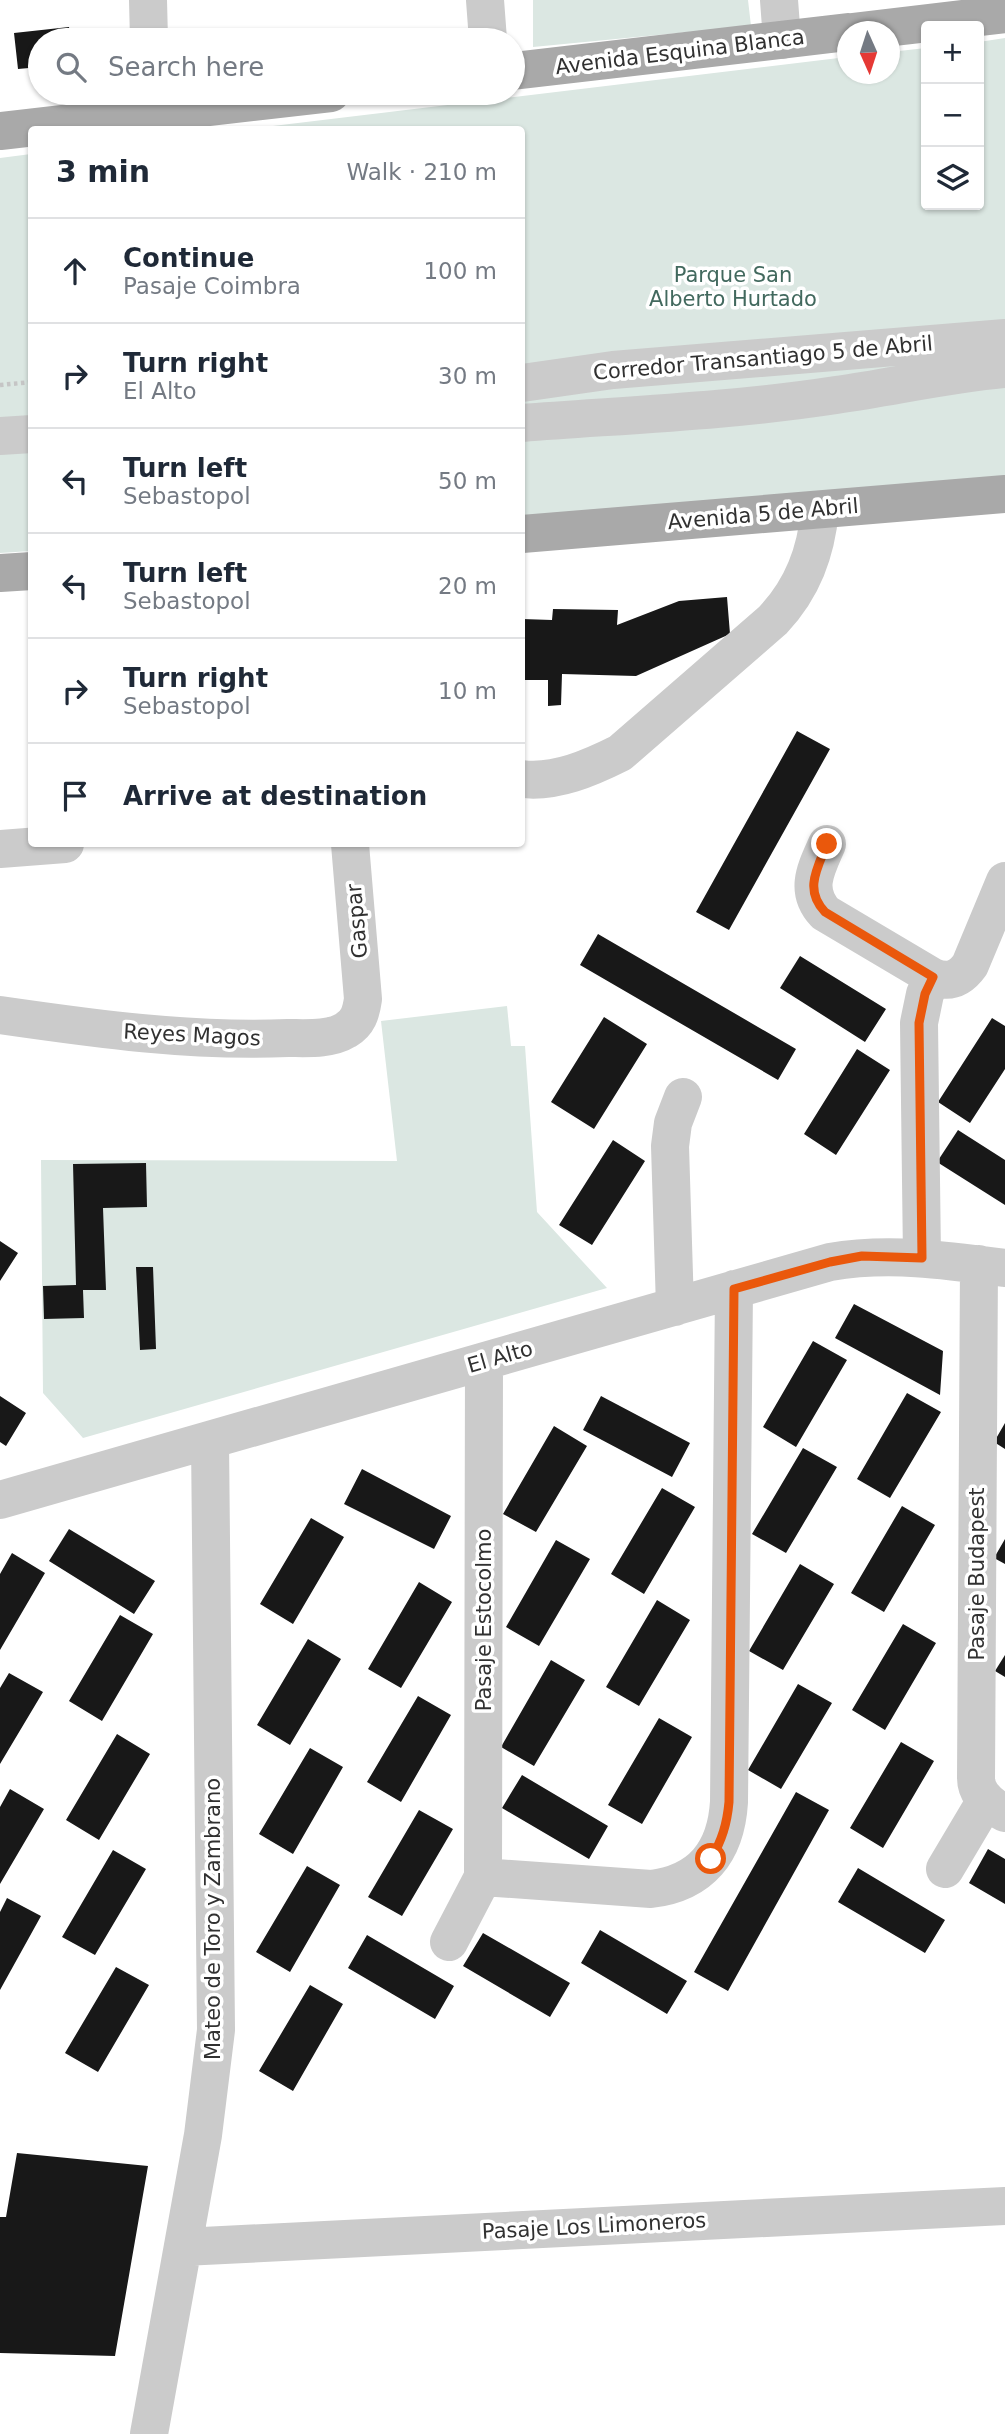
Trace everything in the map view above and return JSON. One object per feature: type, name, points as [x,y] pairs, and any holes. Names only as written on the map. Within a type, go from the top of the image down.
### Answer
[{"type":"main road","name":"Avenida Esquina Blanca","points":[[900,26],[1005,14]]},
{"type":"main road","name":"Avenida Esquina Blanca","points":[[525,70],[837,34]]},
{"type":"main road","points":[[0,131],[139,105]]},
{"type":"main road","name":"Avenida 5 de Abril","points":[[525,534],[1005,494]]},
{"type":"main road","points":[[0,573],[28,571]]},
{"type":"street","points":[[148,0],[149,28]]},
{"type":"street","points":[[485,0],[487,28]]},
{"type":"street","points":[[779,0],[782,40]]},
{"type":"street","name":"Corredor Transantiago 5 de Abril","points":[[525,383],[613,370],[1005,338]]},
{"type":"street","name":"Corredor Transantiago 5 de Abril","points":[[525,423],[836,396],[952,374],[1005,369]]},
{"type":"street","points":[[0,436],[28,434]]},
{"type":"street","points":[[0,463],[28,460]]},
{"type":"street","points":[[525,779],[549,779],[572,773],[620,753],[773,620],[804,578],[817,534],[820,510]]},
{"type":"street","points":[[827,844],[812,884],[819,905],[825,912],[933,977],[943,980],[964,974],[970,965],[1005,881]]},
{"type":"street","points":[[0,849],[28,847]]},
{"type":"street","name":"Gaspar","points":[[350,847],[363,999]]},
{"type":"street","points":[[922,1258],[919,1023],[925,994],[933,977]]},
{"type":"street","name":"Reyes Magos","points":[[0,1015],[128,1033],[221,1039],[296,1038],[331,1036],[344,1032],[355,1024],[363,999]]},
{"type":"street","points":[[675,1307],[670,1146],[673,1123],[683,1097]]},
{"type":"street","name":"El Alto","points":[[0,1500],[830,1262],[862,1256],[922,1258],[992,1266]]},
{"type":"street","name":"Pasaje Budapest","points":[[945,1869],[996,1807],[978,1790],[975,1778],[992,1266]]},
{"type":"street","points":[[483,1877],[651,1889],[669,1887],[699,1871],[722,1842],[729,1802],[734,1289]]},
{"type":"street","name":"Pasaje Estocolmo","points":[[449,1942],[483,1877],[484,1362]]},
{"type":"street","name":"Mateo de Toro y Zambrano","points":[[149,2434],[203,2135],[216,2030],[210,1441]]},
{"type":"street","name":"Pasaje Los Limoneros","points":[[183,2247],[1005,2206]]},
{"type":"path","points":[[0,384],[28,382]]},
{"type":"green space","points":[[533,0],[748,0],[751,26],[533,47]]},
{"type":"green space","name":"Parque San Alberto Hurtado","points":[[1005,38],[1005,478],[525,519],[525,126],[273,126],[448,105],[525,105],[525,96],[837,58],[837,84],[900,84],[900,51],[921,49],[921,210],[984,210],[984,41]]},
{"type":"green space","points":[[28,154],[28,551],[0,553],[0,158]]},
{"type":"green space","points":[[507,1006],[511,1046],[525,1046],[537,1212],[607,1288],[83,1438],[43,1393],[41,1160],[397,1161],[381,1021]]},
{"type":"building","points":[[28,31],[28,68],[18,69],[14,33]]},
{"type":"building","points":[[727,597],[730,634],[636,676],[562,674],[561,705],[548,706],[548,680],[525,680],[525,619],[552,620],[553,609],[618,610],[617,625],[679,601]]},
{"type":"building","points":[[797,731],[830,749],[729,930],[696,912]]},
{"type":"building","points":[[598,934],[796,1049],[778,1080],[580,965]]},
{"type":"building","points":[[800,956],[886,1009],[865,1042],[780,988]]},
{"type":"building","points":[[604,1017],[647,1044],[594,1129],[551,1102]]},
{"type":"building","points":[[992,1018],[1005,1026],[1005,1069],[970,1123],[938,1102]]},
{"type":"building","points":[[857,1049],[890,1070],[836,1155],[804,1134]]},
{"type":"building","points":[[958,1130],[1005,1160],[1005,1205],[937,1162]]},
{"type":"building","points":[[613,1140],[645,1161],[592,1245],[559,1225]]},
{"type":"building","points":[[146,1163],[147,1207],[103,1208],[106,1290],[83,1290],[84,1318],[44,1319],[43,1286],[76,1285],[73,1164]]},
{"type":"building","points":[[0,1241],[18,1253],[0,1281]]},
{"type":"building","points":[[136,1267],[153,1267],[156,1349],[140,1350]]},
{"type":"building","points":[[854,1304],[943,1351],[940,1395],[835,1338]]},
{"type":"building","points":[[813,1341],[847,1360],[796,1447],[763,1427]]},
{"type":"building","points":[[907,1393],[941,1412],[890,1498],[857,1479]]},
{"type":"building","points":[[0,1396],[26,1413],[6,1446],[0,1442]]},
{"type":"building","points":[[601,1396],[690,1443],[672,1477],[583,1430]]},
{"type":"building","points":[[1005,1423],[1005,1449],[994,1442]]},
{"type":"building","points":[[554,1426],[587,1446],[536,1532],[503,1514]]},
{"type":"building","points":[[803,1448],[837,1467],[786,1553],[752,1534]]},
{"type":"building","points":[[362,1469],[451,1516],[434,1549],[344,1504]]},
{"type":"building","points":[[662,1488],[695,1507],[644,1594],[611,1574]]},
{"type":"building","points":[[902,1506],[935,1525],[884,1612],[851,1593]]},
{"type":"building","points":[[311,1518],[344,1537],[293,1624],[260,1604]]},
{"type":"building","points":[[69,1529],[155,1581],[134,1614],[49,1561]]},
{"type":"building","points":[[1005,1539],[1005,1564],[994,1558]]},
{"type":"building","points":[[556,1540],[590,1559],[539,1646],[506,1627]]},
{"type":"building","points":[[12,1553],[45,1573],[0,1650],[0,1574]]},
{"type":"building","points":[[800,1564],[834,1584],[783,1670],[749,1651]]},
{"type":"building","points":[[419,1582],[452,1602],[401,1688],[368,1669]]},
{"type":"building","points":[[657,1600],[690,1620],[639,1706],[606,1687]]},
{"type":"building","points":[[120,1615],[153,1634],[102,1721],[69,1701]]},
{"type":"building","points":[[903,1624],[936,1643],[885,1730],[852,1710]]},
{"type":"building","points":[[308,1639],[341,1659],[290,1745],[257,1725]]},
{"type":"building","points":[[1005,1655],[1005,1677],[995,1671]]},
{"type":"building","points":[[551,1660],[585,1680],[534,1766],[501,1747]]},
{"type":"building","points":[[9,1673],[43,1692],[0,1764],[0,1688]]},
{"type":"building","points":[[798,1684],[832,1703],[781,1789],[748,1770]]},
{"type":"building","points":[[418,1696],[451,1715],[401,1802],[367,1782]]},
{"type":"building","points":[[659,1718],[692,1737],[642,1824],[608,1805]]},
{"type":"building","points":[[117,1734],[150,1754],[99,1840],[66,1820]]},
{"type":"building","points":[[901,1742],[934,1761],[883,1848],[850,1828]]},
{"type":"building","points":[[310,1748],[343,1767],[293,1854],[259,1834]]},
{"type":"building","points":[[522,1775],[608,1826],[589,1859],[502,1808]]},
{"type":"building","points":[[10,1789],[44,1809],[0,1884],[0,1807]]},
{"type":"building","points":[[796,1792],[829,1810],[728,1991],[694,1972]]},
{"type":"building","points":[[419,1810],[453,1829],[402,1916],[368,1897]]},
{"type":"building","points":[[988,1849],[1005,1859],[1005,1904],[969,1883]]},
{"type":"building","points":[[113,1850],[146,1869],[95,1955],[62,1937]]},
{"type":"building","points":[[307,1866],[340,1885],[290,1972],[256,1952]]},
{"type":"building","points":[[858,1868],[945,1920],[925,1953],[838,1902]]},
{"type":"building","points":[[7,1898],[41,1916],[0,1990],[0,1912]]},
{"type":"building","points":[[600,1930],[687,1981],[667,2014],[581,1963]]},
{"type":"building","points":[[483,1933],[570,1983],[550,2017],[463,1966]]},
{"type":"building","points":[[367,1935],[454,1986],[435,2019],[348,1968]]},
{"type":"building","points":[[116,1967],[149,1985],[98,2072],[65,2053]]},
{"type":"building","points":[[310,1985],[343,2004],[293,2091],[259,2071]]},
{"type":"building","points":[[17,2153],[148,2166],[115,2356],[0,2353],[0,2217],[6,2217]]},
{"type":"route","points":[[711,1859],[722,1842],[729,1802],[734,1289],[830,1262],[862,1256],[922,1258],[919,1023],[925,994],[933,977],[825,912],[819,905],[812,884],[827,844]]}]
